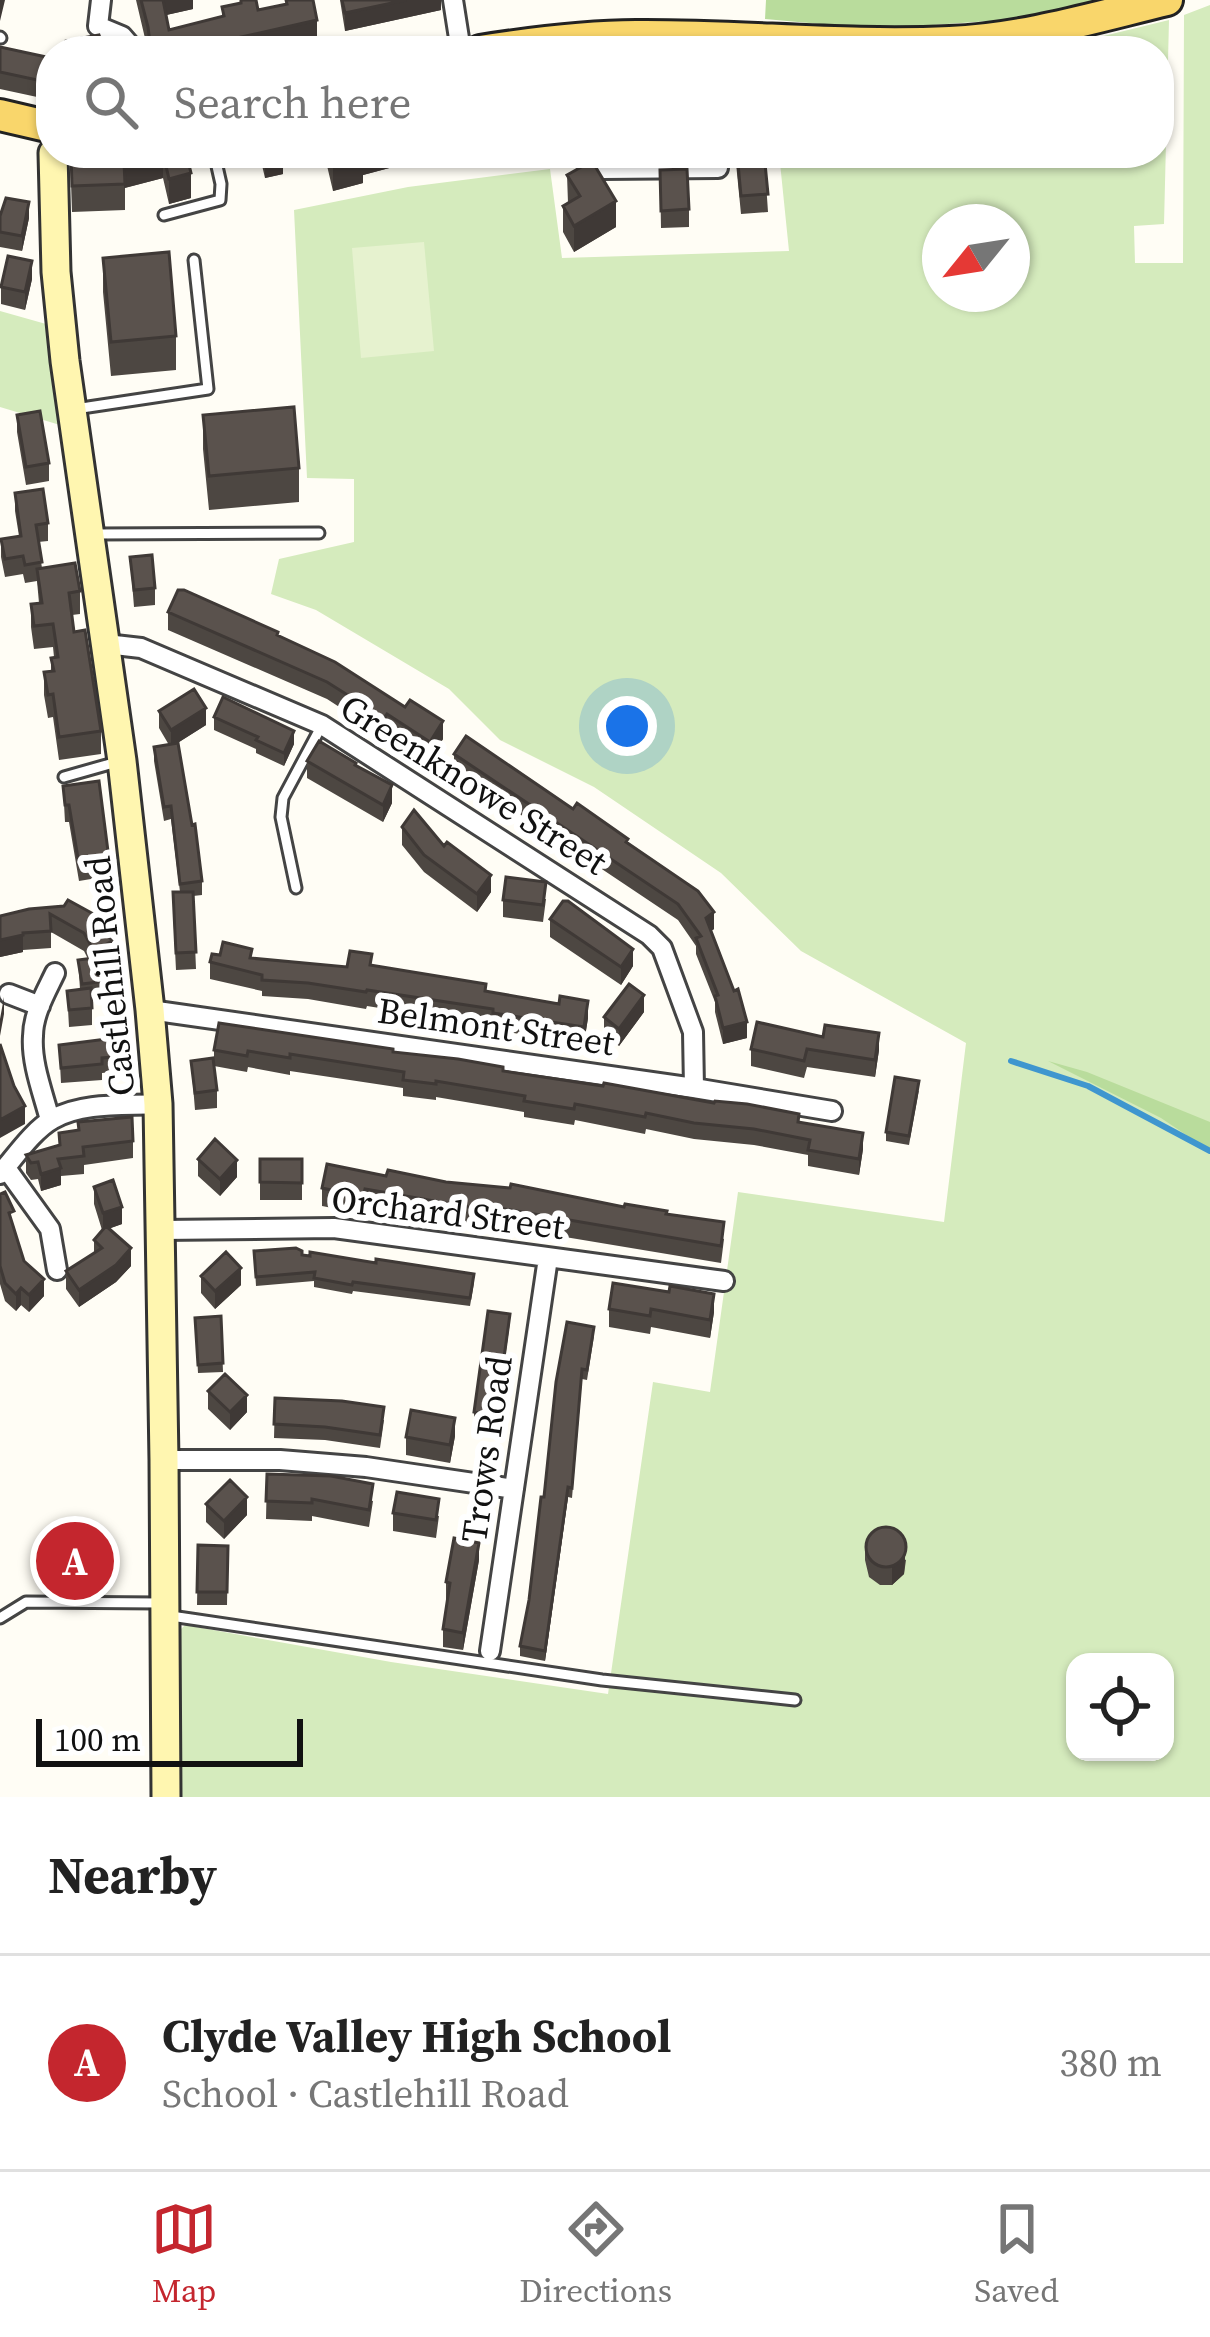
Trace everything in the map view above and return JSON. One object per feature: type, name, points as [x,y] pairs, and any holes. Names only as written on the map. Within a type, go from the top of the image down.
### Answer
[{"type":"main road","points":[[997,36],[1052,28],[1167,0]]},
{"type":"main road","points":[[0,115],[36,123]]},
{"type":"main road","name":"Castlehill Road","points":[[53,168],[56,272],[122,760],[158,1105],[166,1797]]},
{"type":"street","points":[[101,0],[98,26],[120,36]]},
{"type":"street","points":[[452,0],[458,36]]},
{"type":"street","points":[[602,169],[718,168]]},
{"type":"street","name":"Greenknowe Street","points":[[106,644],[141,648],[322,725],[649,935],[662,947],[693,1032],[694,1088]]},
{"type":"street","points":[[50,1120],[32,1033],[55,973]]},
{"type":"street","points":[[9,994],[40,1006]]},
{"type":"street","name":"Belmont Street","points":[[151,1010],[832,1111]]},
{"type":"street","points":[[57,1270],[50,1229],[3,1171],[50,1120],[92,1108],[158,1105]]},
{"type":"street","name":"Orchard Street","points":[[161,1230],[334,1228],[724,1280]]},
{"type":"street","name":"Trows Road","points":[[490,1651],[548,1258]]},
{"type":"street","points":[[164,1460],[280,1460],[366,1467],[514,1489]]},
{"type":"lane","points":[[164,215],[220,200],[217,168]]},
{"type":"lane","points":[[72,409],[208,389],[194,260]]},
{"type":"lane","points":[[89,534],[319,533]]},
{"type":"lane","points":[[296,888],[281,817],[284,798],[322,725]]},
{"type":"lane","points":[[64,777],[122,760]]},
{"type":"lane","points":[[0,1618],[26,1602],[165,1609],[602,1680],[796,1700]]},
{"type":"green space","points":[[766,0],[1107,0],[1034,18],[875,29],[765,19]]},
{"type":"green space","points":[[1210,5],[1210,1797],[179,1797],[178,1632],[185,1625],[608,1694],[653,1382],[710,1392],[738,1192],[944,1222],[966,1043],[801,951],[721,873],[594,787],[500,740],[449,689],[316,610],[271,594],[279,559],[354,542],[354,479],[307,478],[294,210],[408,187],[550,169],[562,258],[789,251],[781,168],[1165,168],[1164,224],[1134,226],[1135,263],[1183,263],[1184,15]]},
{"type":"green space","points":[[1169,20],[1169,36],[1103,36]]},
{"type":"green space","points":[[424,242],[434,351],[361,358],[352,248]]},
{"type":"green space","points":[[0,311],[46,324],[60,425],[0,407]]},
{"type":"green space","points":[[1048,1061],[1210,1122],[1210,1151],[1161,1118]]},
{"type":"building","points":[[141,0],[163,0],[169,30],[224,16],[222,7],[241,0],[256,0],[258,10],[287,4],[286,0],[313,0],[317,20],[246,36],[149,36]]},
{"type":"building","points":[[342,0],[406,0],[345,13]]},
{"type":"building","points":[[0,47],[36,55],[36,80],[0,72]]},
{"type":"building","points":[[71,168],[124,168],[125,184],[72,186]]},
{"type":"building","points":[[166,168],[190,168],[191,173],[169,179]]},
{"type":"building","points":[[580,168],[596,168],[616,201],[574,226],[563,206],[580,196],[567,175]]},
{"type":"building","points":[[738,168],[765,168],[768,194],[741,196]]},
{"type":"building","points":[[687,169],[689,209],[661,211],[660,170]]},
{"type":"building","points":[[6,198],[29,202],[22,236],[0,232]]},
{"type":"building","points":[[169,252],[176,336],[111,342],[103,258]]},
{"type":"building","points":[[8,256],[32,261],[25,292],[1,287]]},
{"type":"building","points":[[294,407],[299,468],[209,476],[203,415]]},
{"type":"building","points":[[40,411],[49,463],[26,467],[17,415]]},
{"type":"building","points":[[43,489],[48,523],[36,525],[42,562],[25,565],[23,556],[5,559],[1,539],[21,536],[15,493]]},
{"type":"building","points":[[152,555],[155,588],[134,590],[130,557]]},
{"type":"building","points":[[75,563],[80,591],[69,593],[74,632],[85,630],[101,731],[59,737],[53,694],[48,695],[44,672],[54,671],[51,658],[58,657],[53,624],[34,626],[31,604],[42,603],[37,569]]},
{"type":"building","points":[[178,590],[278,632],[405,707],[410,700],[443,721],[430,742],[327,682],[168,612]]},
{"type":"building","points":[[194,689],[206,708],[171,730],[159,711]]},
{"type":"building","points":[[223,697],[294,731],[284,753],[214,717]]},
{"type":"building","points":[[466,736],[573,809],[577,803],[698,891],[714,912],[706,918],[734,991],[738,989],[747,1022],[723,1028],[718,995],[696,938],[701,936],[678,904],[454,754]]},
{"type":"building","points":[[319,741],[392,785],[383,805],[307,761]]},
{"type":"building","points":[[178,743],[202,881],[180,884],[171,806],[164,807],[154,747]]},
{"type":"building","points":[[99,781],[109,859],[79,864],[63,786]]},
{"type":"building","points":[[414,810],[444,846],[447,842],[491,875],[477,894],[424,855],[402,827]]},
{"type":"building","points":[[506,877],[546,882],[543,905],[503,900]]},
{"type":"building","points":[[173,892],[193,892],[196,952],[176,953]]},
{"type":"building","points":[[68,900],[99,917],[112,941],[94,951],[84,933],[50,914],[51,931],[0,940],[0,916],[64,906]]},
{"type":"building","points":[[563,901],[633,949],[621,967],[550,919]]},
{"type":"building","points":[[223,942],[252,949],[250,958],[347,967],[350,951],[372,954],[370,965],[486,984],[485,991],[559,1004],[560,996],[588,1001],[584,1027],[367,990],[262,980],[262,975],[210,962],[212,954],[220,955]]},
{"type":"building","points":[[102,957],[106,981],[82,984],[78,960]]},
{"type":"building","points":[[629,984],[644,995],[619,1029],[604,1017]]},
{"type":"building","points":[[91,988],[92,1008],[69,1010],[67,991]]},
{"type":"building","points":[[757,1022],[823,1037],[825,1025],[879,1033],[875,1060],[807,1049],[804,1061],[751,1049]]},
{"type":"building","points":[[219,1023],[799,1114],[798,1122],[863,1133],[859,1159],[808,1150],[810,1140],[754,1129],[524,1101],[525,1096],[403,1080],[404,1072],[290,1054],[290,1058],[248,1051],[247,1056],[214,1050]]},
{"type":"building","points":[[123,1037],[125,1056],[102,1058],[102,1064],[61,1068],[59,1045]]},
{"type":"building","points":[[0,1044],[25,1106],[0,1120]]},
{"type":"building","points":[[213,1058],[217,1090],[195,1093],[191,1061]]},
{"type":"building","points":[[895,1077],[919,1081],[909,1136],[886,1132]]},
{"type":"building","points":[[132,1117],[133,1141],[83,1147],[84,1156],[58,1159],[61,1168],[41,1174],[38,1162],[31,1163],[26,1155],[60,1145],[59,1133],[79,1130],[78,1122]]},
{"type":"building","points":[[215,1139],[237,1160],[220,1179],[198,1159]]},
{"type":"building","points":[[260,1159],[302,1159],[302,1183],[260,1182]]},
{"type":"building","points":[[327,1164],[386,1176],[388,1170],[446,1182],[510,1188],[511,1184],[724,1222],[721,1246],[365,1189],[363,1197],[322,1188]]},
{"type":"building","points":[[113,1180],[122,1207],[103,1213],[94,1187]]},
{"type":"building","points":[[5,1192],[14,1211],[9,1213],[24,1261],[44,1279],[29,1295],[21,1288],[16,1294],[5,1283],[0,1266],[0,1194]]},
{"type":"building","points":[[106,1226],[131,1248],[116,1265],[79,1290],[66,1271],[102,1248],[94,1240]]},
{"type":"building","points":[[296,1248],[302,1255],[310,1256],[310,1252],[376,1263],[376,1259],[474,1274],[470,1298],[352,1285],[314,1278],[315,1272],[256,1277],[254,1251]]},
{"type":"building","points":[[226,1252],[241,1268],[215,1291],[201,1276]]},
{"type":"building","points":[[613,1283],[714,1294],[710,1320],[651,1309],[650,1316],[609,1309]]},
{"type":"building","points":[[488,1311],[510,1314],[496,1416],[474,1412]]},
{"type":"building","points":[[221,1316],[223,1363],[198,1365],[195,1318]]},
{"type":"building","points":[[567,1322],[594,1327],[587,1370],[582,1369],[572,1488],[568,1487],[545,1651],[520,1646]]},
{"type":"building","points":[[225,1374],[247,1395],[230,1412],[208,1391]]},
{"type":"building","points":[[275,1398],[384,1407],[380,1435],[274,1424]]},
{"type":"building","points":[[411,1410],[455,1418],[450,1445],[406,1437]]},
{"type":"building","points":[[267,1474],[331,1476],[373,1484],[369,1510],[312,1499],[312,1503],[266,1501]]},
{"type":"building","points":[[230,1480],[247,1497],[224,1521],[206,1504]]},
{"type":"building","points":[[397,1492],[439,1499],[436,1520],[393,1513]]},
{"type":"building","points":[[886,1527],[900,1533],[906,1547],[900,1561],[886,1567],[872,1561],[866,1547],[872,1533]]},
{"type":"building","points":[[454,1538],[479,1543],[463,1633],[443,1629]]},
{"type":"building","points":[[198,1545],[228,1546],[227,1592],[197,1592]]},
{"type":"waterway","points":[[1011,1061],[1088,1086],[1210,1151]]},
{"type":"place","name":"Clyde Valley High School","points":[[75,1561]]}]
